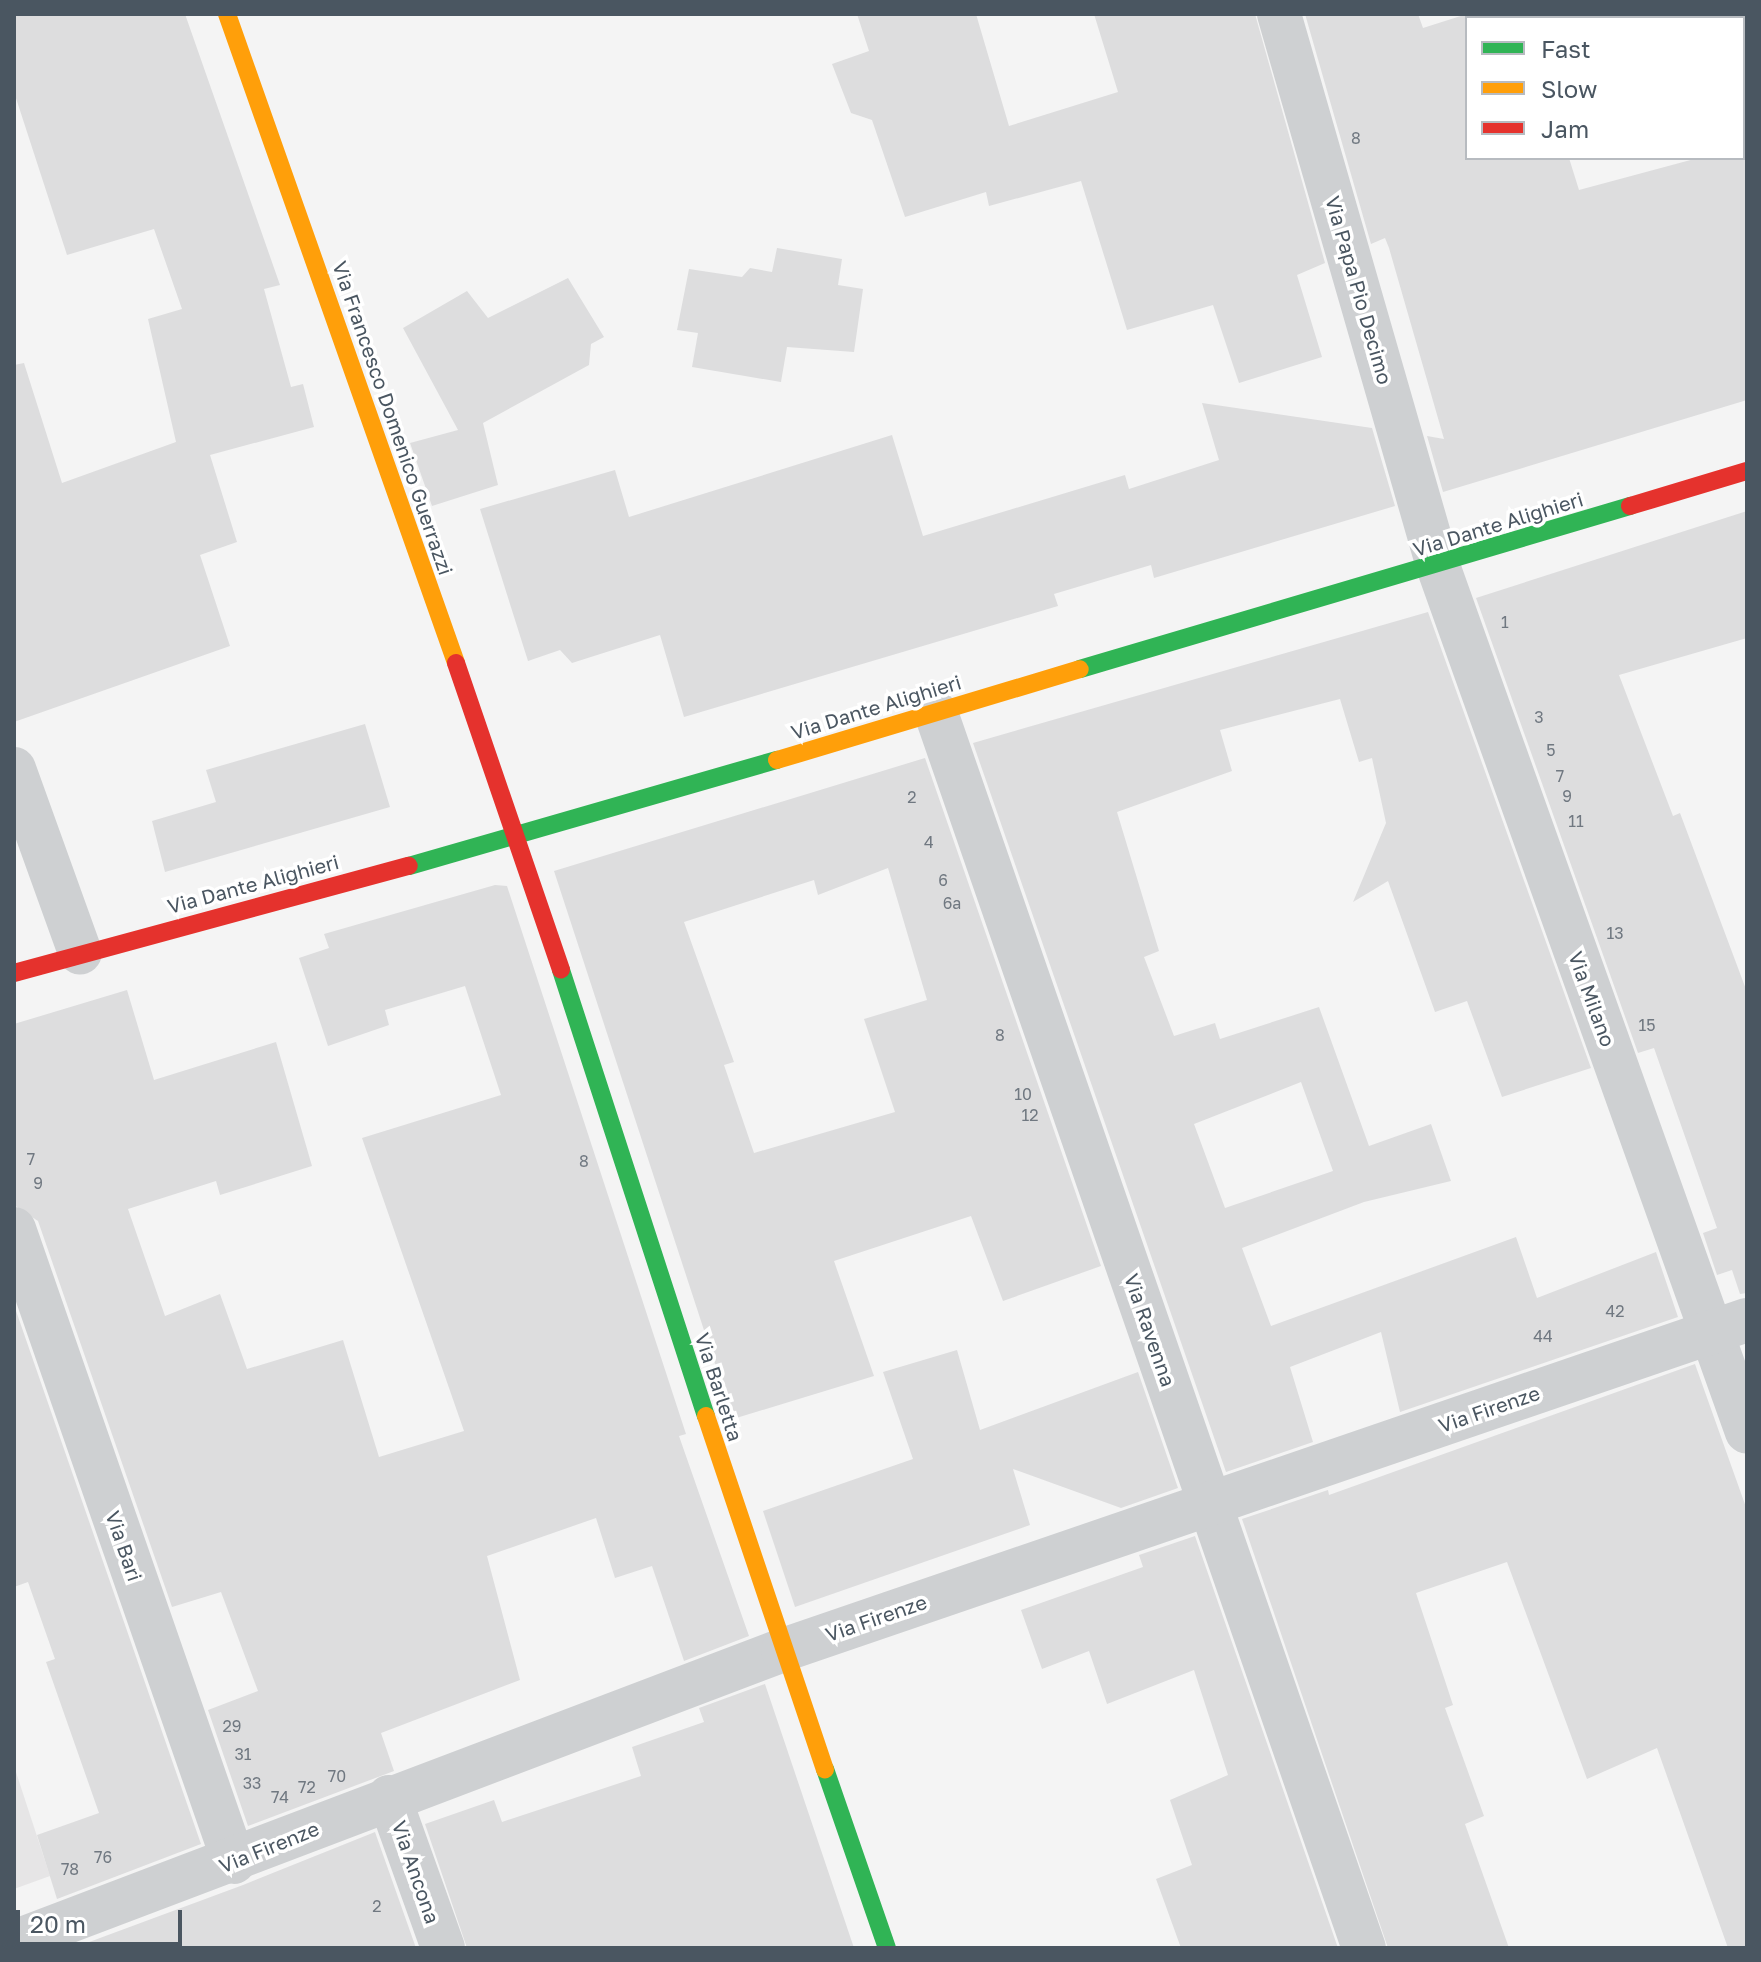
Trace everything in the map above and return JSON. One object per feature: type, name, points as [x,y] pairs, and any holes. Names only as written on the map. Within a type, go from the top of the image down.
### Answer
[{"type":"street","name":"Via Francesco Domenico Guerrazzi","points":[[227,14],[517,837]]},
{"type":"street","name":"Via Papa Pio Decimo","points":[[1279,14],[1438,566]]},
{"type":"street","name":"Via Dante Alighieri","points":[[14,973],[80,952],[517,837],[1438,566],[1747,471]]},
{"type":"street","name":"Via Milano","points":[[1438,566],[1729,1327],[1747,1432]]},
{"type":"street","name":"Via Ravenna","points":[[936,713],[1364,1948]]},
{"type":"street","points":[[14,769],[80,952]]},
{"type":"street","name":"Via Barletta","points":[[517,837],[783,1650],[887,1948]]},
{"type":"street","name":"Via Bari","points":[[14,1229],[234,1862]]},
{"type":"street","name":"Via Firenze","points":[[14,1942],[234,1862],[389,1797],[783,1650],[1729,1327]]},
{"type":"street","name":"Via Ancona","points":[[389,1797],[443,1948]]},
{"type":"shaded area","points":[[14,1766],[50,1876],[14,1889]]},
{"type":"building","points":[[14,14],[185,14],[280,285],[264,289],[291,387],[303,384],[314,427],[210,455],[237,542],[200,555],[230,646],[14,722],[14,365],[24,363],[62,483],[176,442],[148,319],[182,309],[154,229],[67,255],[14,92]]},
{"type":"building","points":[[857,14],[976,14],[1009,126],[1118,92],[1094,14],[1255,14],[1325,263],[1297,275],[1322,357],[1239,383],[1213,305],[1127,330],[1081,181],[989,206],[986,192],[905,217],[872,120],[851,113],[832,64],[869,51]]},
{"type":"building","points":[[1305,14],[1418,14],[1423,28],[1467,14],[1465,160],[1570,160],[1579,190],[1691,160],[1747,158],[1747,400],[1443,492],[1427,436],[1444,439],[1389,248],[1385,238],[1371,244]]},
{"type":"building","points":[[777,248],[842,259],[838,285],[863,289],[854,352],[787,347],[781,382],[692,367],[698,333],[677,330],[689,269],[742,277],[750,268],[772,272]]},
{"type":"building","points":[[568,278],[604,337],[591,344],[589,365],[483,423],[498,485],[432,506],[410,443],[458,430],[403,328],[467,291],[488,318]]},
{"type":"building","points":[[1202,403],[1372,428],[1395,506],[1154,578],[1151,565],[1054,594],[1058,606],[684,717],[660,635],[572,663],[560,650],[528,661],[480,509],[615,470],[629,517],[892,435],[923,536],[1125,475],[1129,489],[1219,460]]},
{"type":"building","points":[[1747,511],[1747,638],[1619,675],[1673,816],[1680,813],[1747,992],[1747,1293],[1740,1294],[1732,1270],[1717,1275],[1703,1233],[1717,1228],[1654,1048],[1638,1053],[1476,598]]},
{"type":"building","points":[[1428,612],[1591,1068],[1502,1097],[1467,1001],[1435,1012],[1388,881],[1353,902],[1386,823],[1372,758],[1359,762],[1340,699],[1220,730],[1232,771],[1117,812],[1159,951],[1144,957],[1174,1036],[1215,1023],[1220,1039],[1319,1007],[1369,1146],[1431,1124],[1451,1181],[1364,1202],[1242,1248],[1271,1326],[1516,1237],[1537,1298],[1656,1252],[1678,1317],[1400,1412],[1381,1332],[1290,1367],[1313,1442],[1226,1472],[973,743]],"holes":[[[1301,1082],[1333,1171],[1225,1208],[1194,1124]]]},
{"type":"building","points":[[365,724],[390,807],[165,872],[152,821],[216,802],[206,770]]},
{"type":"building","points":[[925,758],[1101,1266],[1003,1301],[971,1216],[834,1261],[874,1376],[733,1419],[554,871]],"holes":[[[888,868],[927,1000],[864,1019],[895,1112],[754,1153],[724,1065],[734,1062],[684,922],[814,880],[818,895]]]},
{"type":"building","points":[[495,885],[507,886],[686,1434],[679,1436],[749,1636],[684,1661],[652,1566],[615,1578],[596,1518],[487,1556],[520,1680],[381,1733],[394,1771],[248,1826],[208,1710],[258,1691],[221,1592],[172,1607],[38,1221],[14,1205],[14,1024],[127,990],[154,1080],[276,1042],[312,1166],[220,1195],[216,1181],[128,1209],[165,1316],[220,1294],[247,1369],[343,1340],[379,1457],[464,1431],[362,1138],[501,1095],[465,986],[385,1010],[389,1025],[328,1046],[299,958],[329,948],[324,934]]},
{"type":"building","points":[[14,1305],[201,1844],[57,1899],[37,1835],[99,1813],[46,1662],[55,1659],[28,1582],[14,1587]]},
{"type":"building","points":[[957,1350],[980,1430],[1138,1372],[1178,1488],[1121,1508],[1013,1469],[1030,1525],[795,1607],[763,1511],[913,1459],[883,1372]]},
{"type":"building","points":[[1695,1364],[1747,1510],[1747,1948],[1728,1948],[1657,1748],[1587,1779],[1507,1562],[1416,1593],[1453,1705],[1445,1708],[1484,1816],[1465,1824],[1509,1948],[1388,1948],[1242,1519],[1328,1490],[1329,1495]]},
{"type":"building","points":[[1195,1536],[1338,1948],[1181,1948],[1156,1879],[1192,1865],[1170,1800],[1228,1775],[1194,1670],[1107,1704],[1089,1651],[1042,1669],[1021,1610],[1143,1567],[1139,1555]]},
{"type":"building","points":[[765,1684],[854,1948],[467,1948],[425,1824],[494,1800],[502,1822],[641,1776],[632,1747],[704,1722],[699,1708]]},
{"type":"building","points":[[375,1832],[416,1948],[73,1948],[243,1885]]},
{"type":"traffic: fast","points":[[1080,669],[1630,506]]},
{"type":"traffic: fast","points":[[409,866],[777,760]]},
{"type":"traffic: fast","points":[[561,970],[706,1416]]},
{"type":"traffic: fast","points":[[825,1769],[887,1948]]},
{"type":"traffic: slow","points":[[227,14],[456,663]]},
{"type":"traffic: slow","points":[[777,760],[1080,669]]},
{"type":"traffic: slow","points":[[706,1416],[825,1769]]},
{"type":"traffic: jam","points":[[1630,506],[1747,471]]},
{"type":"traffic: jam","points":[[456,663],[561,970]]},
{"type":"traffic: jam","points":[[14,973],[409,866]]}]
